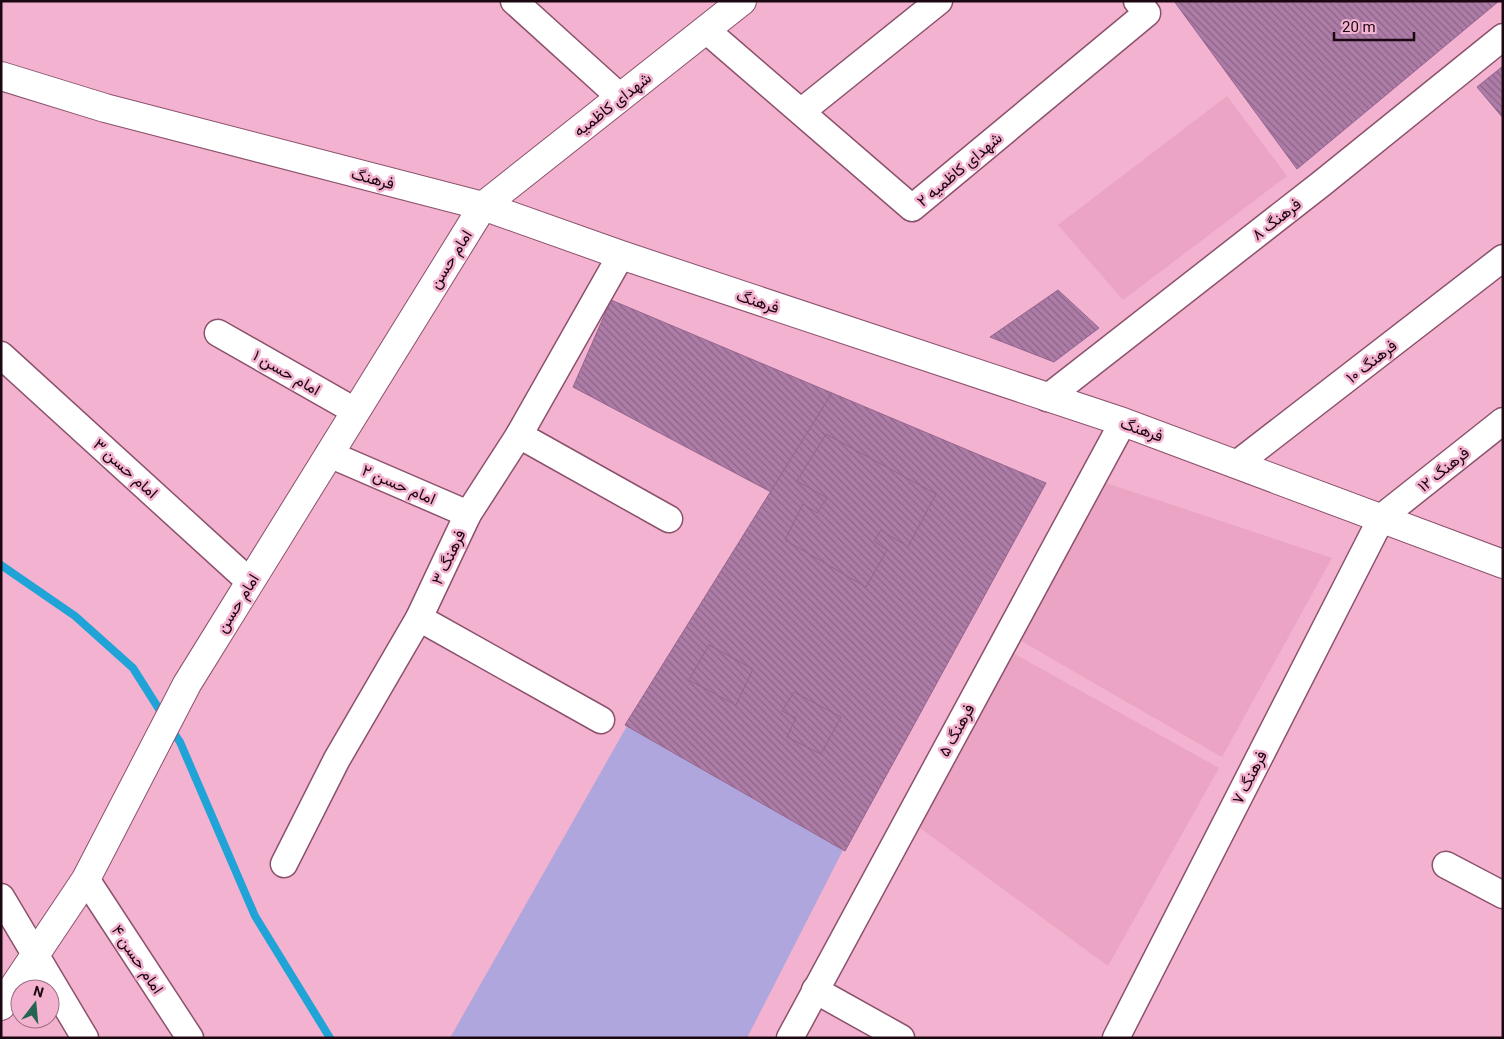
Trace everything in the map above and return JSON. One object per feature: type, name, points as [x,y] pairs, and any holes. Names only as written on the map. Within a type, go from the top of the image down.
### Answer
[{"type":"main road","name":"شهدای کاظمیه","points":[[483,206],[742,1]]},
{"type":"main road","name":"فرهنگ","points":[[1,76],[105,108],[483,206],[621,255],[1123,422],[1238,463],[1503,564]]},
{"type":"main road","name":"امام حسن","points":[[1,1006],[86,879],[186,684],[483,206]]},
{"type":"street","points":[[514,1],[620,97]]},
{"type":"street","points":[[802,111],[939,1]]},
{"type":"street","name":"شهدای کاظمیه ۲","points":[[706,30],[912,208],[1142,7]]},
{"type":"street","name":"فرهنگ ۸","points":[[1048,398],[1321,184],[1503,37]]},
{"type":"street","name":"فرهنگ ۳","points":[[284,864],[336,759],[419,618],[468,514],[519,435],[621,255]]},
{"type":"street","name":"فرهنگ ۱۰","points":[[1238,463],[1503,258]]},
{"type":"street","name":"امام حسن ۱","points":[[218,333],[355,412]]},
{"type":"street","name":"امام حسن ۳","points":[[1,355],[250,582]]},
{"type":"street","name":"فرهنگ ۱۲","points":[[1382,517],[1503,421]]},
{"type":"street","name":"فرهنگ ۵","points":[[790,1038],[1123,422]]},
{"type":"street","points":[[519,435],[669,519]]},
{"type":"street","name":"امام حسن ۲","points":[[329,454],[468,514]]},
{"type":"street","name":"فرهنگ ۷","points":[[1116,1038],[1382,517]]},
{"type":"street","points":[[419,618],[601,720]]},
{"type":"street","points":[[1446,865],[1503,894]]},
{"type":"street","name":"امام حسن ۴","points":[[86,879],[190,1038]]},
{"type":"street","points":[[1,897],[85,1038]]},
{"type":"street","points":[[815,990],[901,1038]]},
{"type":"shaded area","points":[[1227,96],[1287,176],[1123,300],[1058,225]]},
{"type":"shaded area","points":[[1103,482],[1332,558],[1222,757],[1016,638]]},
{"type":"shaded area","points":[[1011,652],[1219,768],[1108,966],[916,825]]},
{"type":"shaded area","points":[[627,726],[843,850],[747,1038],[450,1038]]},
{"type":"building","points":[[1174,1],[1499,1],[1297,169]]},
{"type":"building","points":[[1503,66],[1503,118],[1477,87]]},
{"type":"building","points":[[1058,290],[1099,328],[1054,362],[990,337]]},
{"type":"building","points":[[611,300],[832,393],[771,492],[573,387]]},
{"type":"building","points":[[832,393],[1046,483],[845,851],[625,725]]},
{"type":"building","points":[[826,434],[936,494],[908,547],[881,530],[874,541],[887,550],[866,587],[785,540],[803,504],[817,513],[827,498],[797,481]]},
{"type":"building","points":[[709,645],[753,669],[736,705],[689,680]]},
{"type":"building","points":[[794,692],[841,717],[821,754],[787,737],[796,718],[782,711]]},
{"type":"waterway","points":[[1,565],[75,616],[133,668],[164,717]]},
{"type":"waterway","points":[[171,729],[180,742],[255,916],[330,1038]]}]
